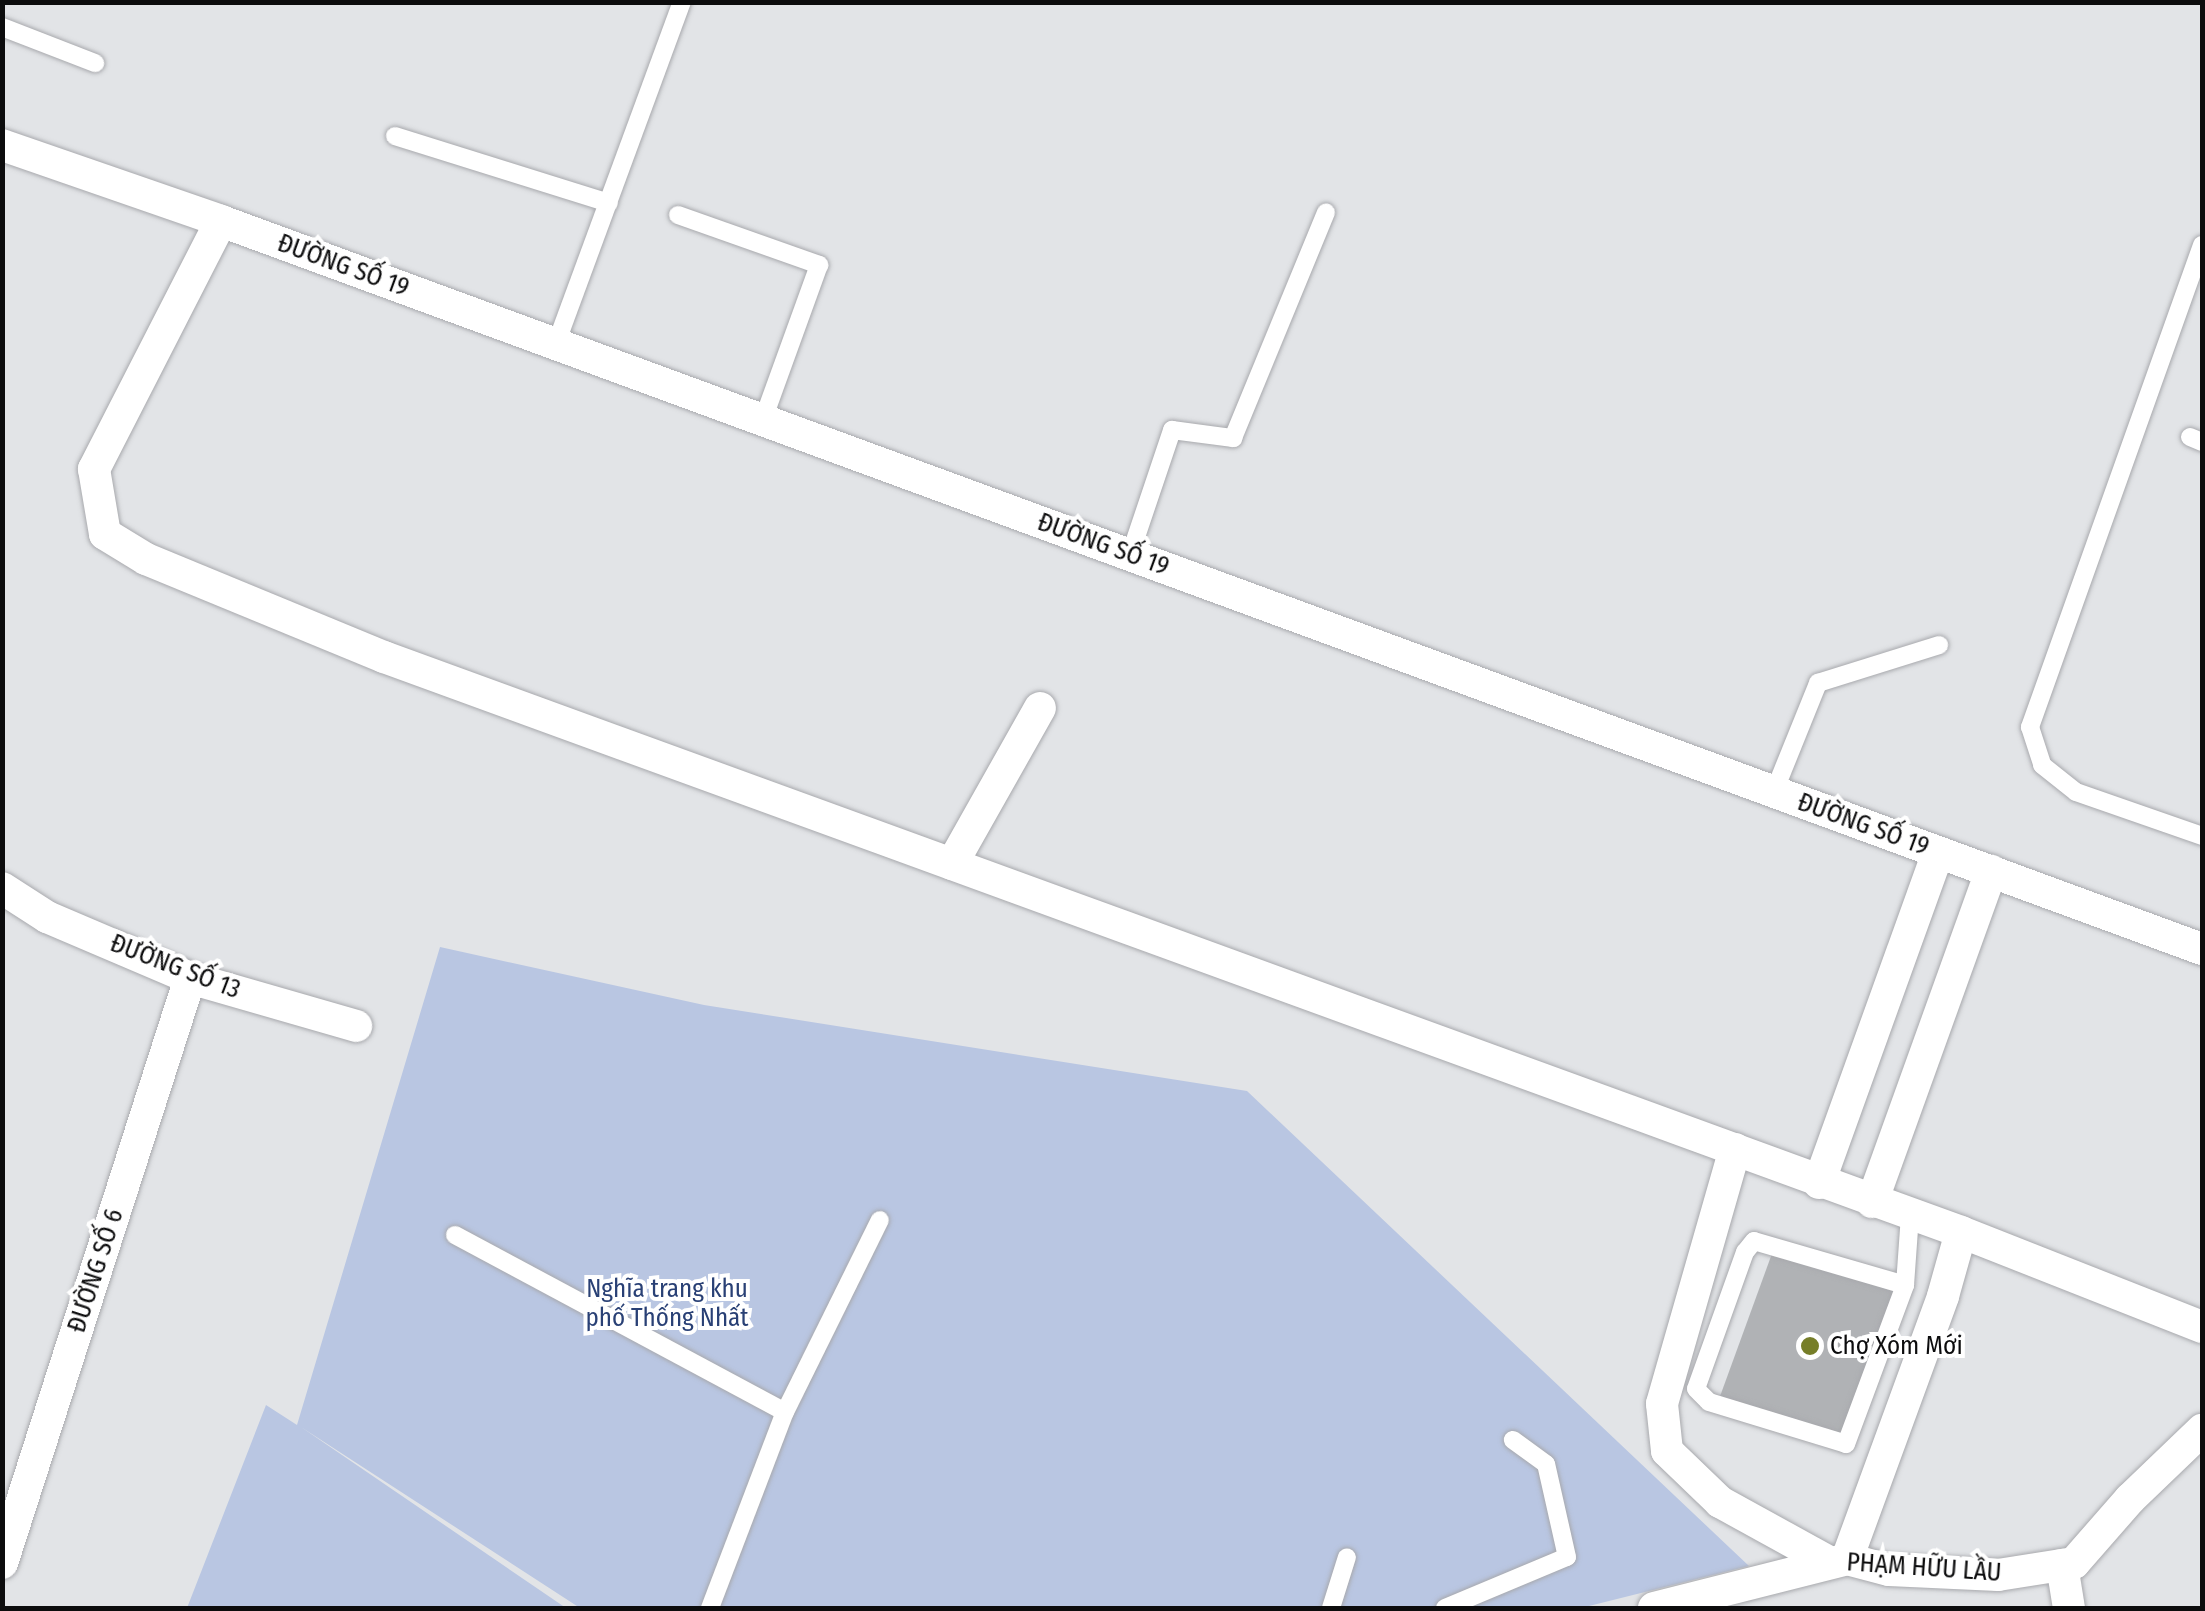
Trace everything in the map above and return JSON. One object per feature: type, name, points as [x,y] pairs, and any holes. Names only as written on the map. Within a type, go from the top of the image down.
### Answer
[{"type":"street","name":"ĐƯỜNG SỐ 19","points":[[2,145],[220,221],[2202,950]]},
{"type":"street","points":[[220,221],[94,468],[105,534],[146,559],[384,657],[1736,1149],[2202,1327]]},
{"type":"street","points":[[952,864],[1040,708]]},
{"type":"street","points":[[1818,1183],[1938,853]]},
{"type":"street","points":[[1872,1202],[1990,872]]},
{"type":"street","name":"ĐƯỜNG SỐ 13","points":[[2,888],[48,916],[190,978],[356,1026]]},
{"type":"street","name":"ĐƯỜNG SỐ 6","points":[[2,1563],[190,978]]},
{"type":"street","points":[[1736,1149],[1662,1404],[1667,1451],[1720,1502],[1838,1561],[1943,1296],[1960,1232]]},
{"type":"street","points":[[2069,1608],[2062,1565],[2074,1563],[2130,1498],[2202,1430]]},
{"type":"street","name":"PHẠM HỮU LẦU","points":[[1654,1608],[1838,1561],[1889,1570],[1998,1575],[2062,1565]]},
{"type":"lane","points":[[556,344],[682,2]]},
{"type":"lane","points":[[2,27],[95,63]]},
{"type":"lane","points":[[395,136],[609,203]]},
{"type":"lane","points":[[1130,555],[1172,430],[1233,438],[1326,212]]},
{"type":"lane","points":[[678,214],[819,264],[762,420]]},
{"type":"lane","points":[[2202,245],[2030,726],[2042,765],[2076,792],[2202,836]]},
{"type":"lane","points":[[1774,792],[1818,683],[1939,645]]},
{"type":"lane","points":[[1905,1285],[1754,1241],[1744,1252],[1696,1389],[1710,1402],[1846,1444],[1905,1285],[1910,1216]]},
{"type":"lane","points":[[710,1608],[785,1412],[880,1220]]},
{"type":"lane","points":[[456,1236],[785,1412]]},
{"type":"lane","points":[[1446,1608],[1566,1557],[1546,1464],[1512,1440]]},
{"type":"lane","points":[[1331,1608],[1346,1556]]},
{"type":"green space","name":"Nghĩa trang khu phố Thống Nhất","points":[[440,947],[704,1005],[1247,1091],[1749,1566],[1581,1608],[580,1608],[301,1427],[566,1608],[187,1608],[266,1405],[297,1425]]},
{"type":"building","name":"Chợ Xóm Mới","points":[[1774,1248],[1901,1294],[1847,1443],[1720,1396]]},
{"type":"place","name":"Chợ Xóm Mới","points":[[1810,1346]]}]
